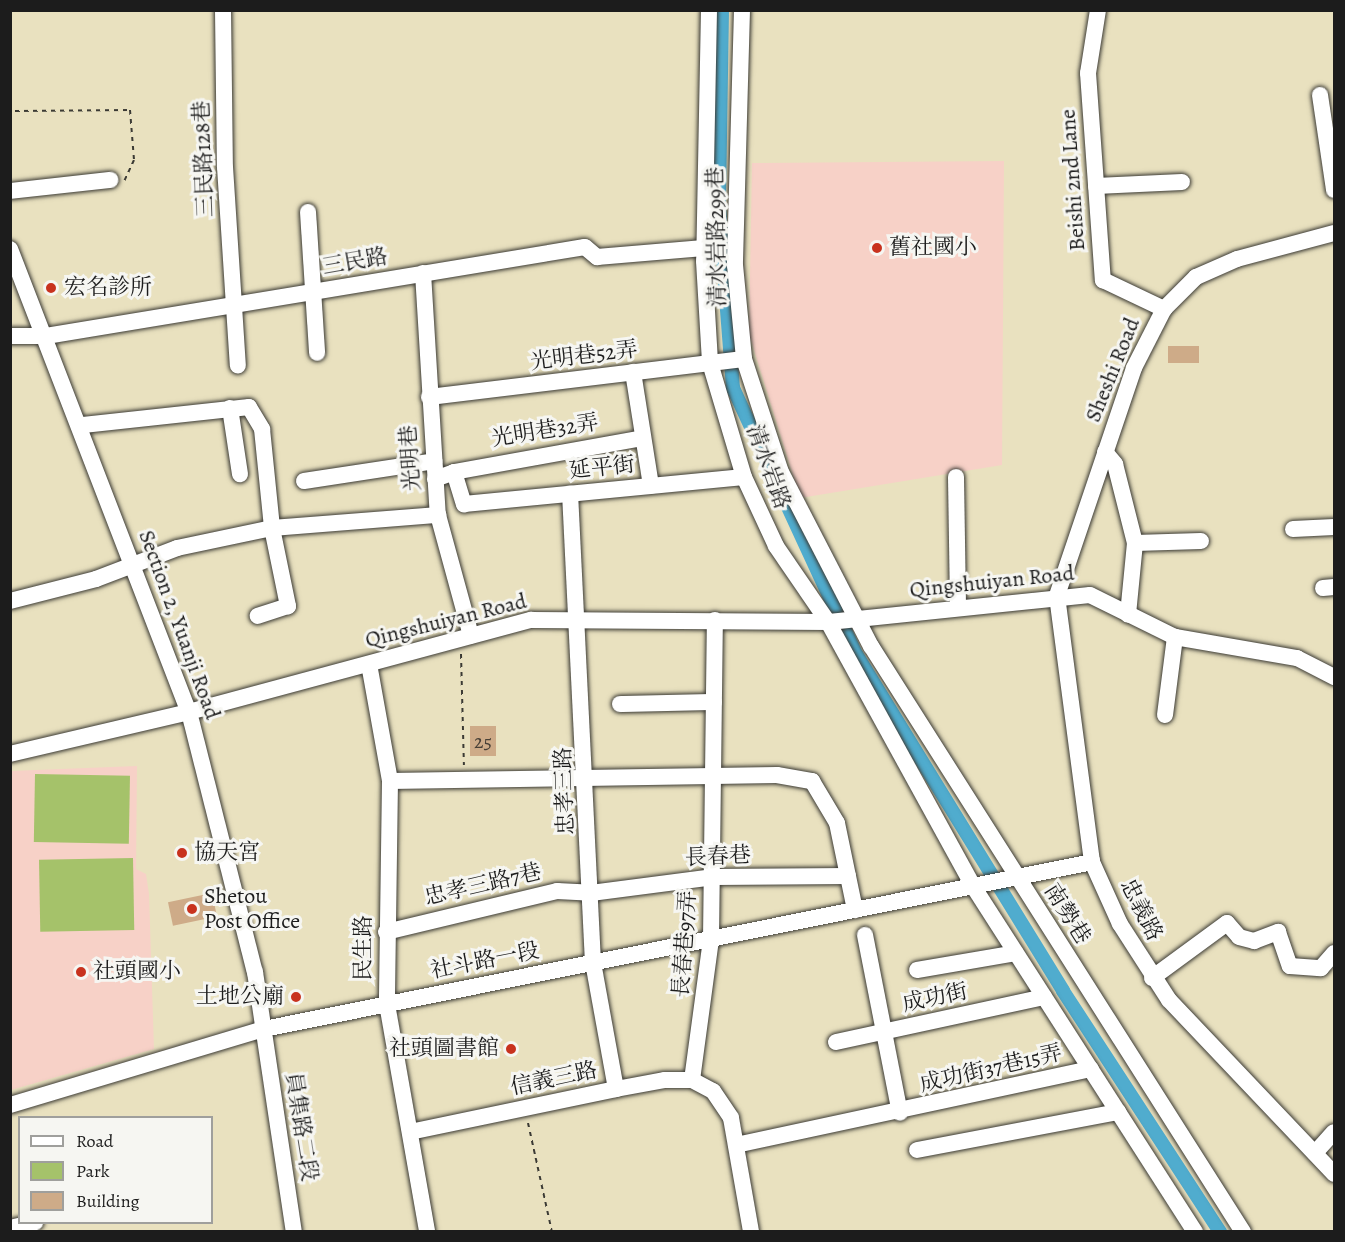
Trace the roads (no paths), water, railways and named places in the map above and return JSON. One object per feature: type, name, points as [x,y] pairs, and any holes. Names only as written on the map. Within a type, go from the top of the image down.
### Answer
[{"type":"street","name":"三民路128巷","points":[[223,10],[233,305],[238,366]]},
{"type":"street","name":"清水岩路","points":[[709,10],[704,248],[710,363],[744,477],[776,546],[828,622],[973,886],[1044,997]]},
{"type":"street","name":"清水岩路299巷","points":[[742,10],[735,265],[744,359],[781,472],[854,620]]},
{"type":"street","name":"Beishi 2nd Lane","points":[[1098,10],[1088,73],[1103,280],[1164,309]]},
{"type":"street","points":[[1320,95],[1335,190]]},
{"type":"street","points":[[10,191],[110,180]]},
{"type":"street","points":[[1096,186],[1182,182]]},
{"type":"street","points":[[308,212],[317,353]]},
{"type":"street","name":"Sheshi Road","points":[[1057,596],[1134,368],[1164,309],[1196,277],[1237,259],[1335,233]]},
{"type":"street","name":"三民路","points":[[10,336],[46,336],[585,247],[597,257],[704,248]]},
{"type":"street","name":"Section 2, Yuanji Road","points":[[10,249],[83,425],[189,712],[255,972],[264,1029]]},
{"type":"street","name":"光明巷","points":[[423,273],[438,515],[465,638]]},
{"type":"street","name":"光明巷52弄","points":[[429,397],[744,359]]},
{"type":"street","points":[[633,372],[651,486]]},
{"type":"street","points":[[83,425],[249,407],[262,429],[272,528],[288,606],[258,616]]},
{"type":"street","points":[[231,408],[240,474]]},
{"type":"street","name":"光明巷32弄","points":[[435,479],[454,472],[643,438]]},
{"type":"street","points":[[1105,452],[1115,464],[1135,543],[1128,615]]},
{"type":"street","points":[[304,481],[434,461]]},
{"type":"street","name":"延平街","points":[[454,472],[464,504],[744,477]]},
{"type":"street","points":[[956,477],[958,608]]},
{"type":"street","name":"忠孝三路","points":[[570,494],[587,779],[593,963]]},
{"type":"street","points":[[10,601],[96,579],[132,561],[272,528],[438,515]]},
{"type":"street","points":[[1293,529],[1335,527]]},
{"type":"street","points":[[1135,543],[1201,541]]},
{"type":"street","name":"Qingshuiyan Road","points":[[10,754],[189,712],[531,620],[578,618],[828,622],[1057,596],[1090,595],[1175,637],[1297,658],[1335,677]]},
{"type":"street","name":"忠義路","points":[[1057,596],[1092,862],[1152,978],[1335,1174]]},
{"type":"street","name":"長春巷97弄","points":[[692,1080],[711,939],[715,620]]},
{"type":"street","name":"南勢巷","points":[[854,620],[1243,1232]]},
{"type":"street","points":[[1165,715],[1175,637]]},
{"type":"street","name":"民生路","points":[[369,664],[390,781],[386,932],[387,1004],[427,1232]]},
{"type":"street","points":[[620,704],[714,702]]},
{"type":"street","points":[[390,781],[777,775],[812,781],[837,823],[855,910]]},
{"type":"street","points":[[1017,877],[1092,862]]},
{"type":"street","name":"長春巷","points":[[591,893],[712,877],[848,876]]},
{"type":"street","name":"社斗路一段","points":[[10,1105],[264,1029],[1017,877]]},
{"type":"street","name":"忠孝三路7巷","points":[[386,932],[557,891],[591,893]]},
{"type":"street","points":[[1152,978],[1227,923],[1239,937],[1254,941],[1278,932],[1290,966],[1321,968],[1335,953]]},
{"type":"street","points":[[866,935],[887,1031],[900,1113]]},
{"type":"street","points":[[917,970],[1016,953]]},
{"type":"street","name":"信義三路","points":[[410,1132],[616,1089],[593,963]]},
{"type":"street","points":[[1044,997],[1195,1232]]},
{"type":"street","name":"成功街","points":[[836,1042],[1044,997]]},
{"type":"street","name":"員集路二段","points":[[264,1029],[294,1232]]},
{"type":"street","name":"成功街37巷15弄","points":[[736,1145],[900,1113],[1091,1069]]},
{"type":"street","points":[[616,1089],[692,1080],[713,1091],[731,1118],[751,1231]]},
{"type":"street","points":[[917,1150],[1118,1112]]},
{"type":"street","points":[[1315,1153],[1335,1132]]},
{"type":"street","points":[[10,1228],[27,1224]]},
{"type":"waterway","points":[[722,10],[719,206],[733,388],[856,654],[1063,991],[1220,1232]]},
{"type":"place","name":"舊社國小","points":[[877,248]]},
{"type":"place","name":"宏名診所","points":[[51,288]]},
{"type":"place","name":"協天宮","points":[[182,853]]},
{"type":"place","name":"Shetou Post Office","points":[[192,909]]},
{"type":"place","name":"社頭國小","points":[[81,972]]},
{"type":"place","name":"土地公廟","points":[[296,997]]},
{"type":"place","name":"社頭圖書館","points":[[511,1049]]}]
